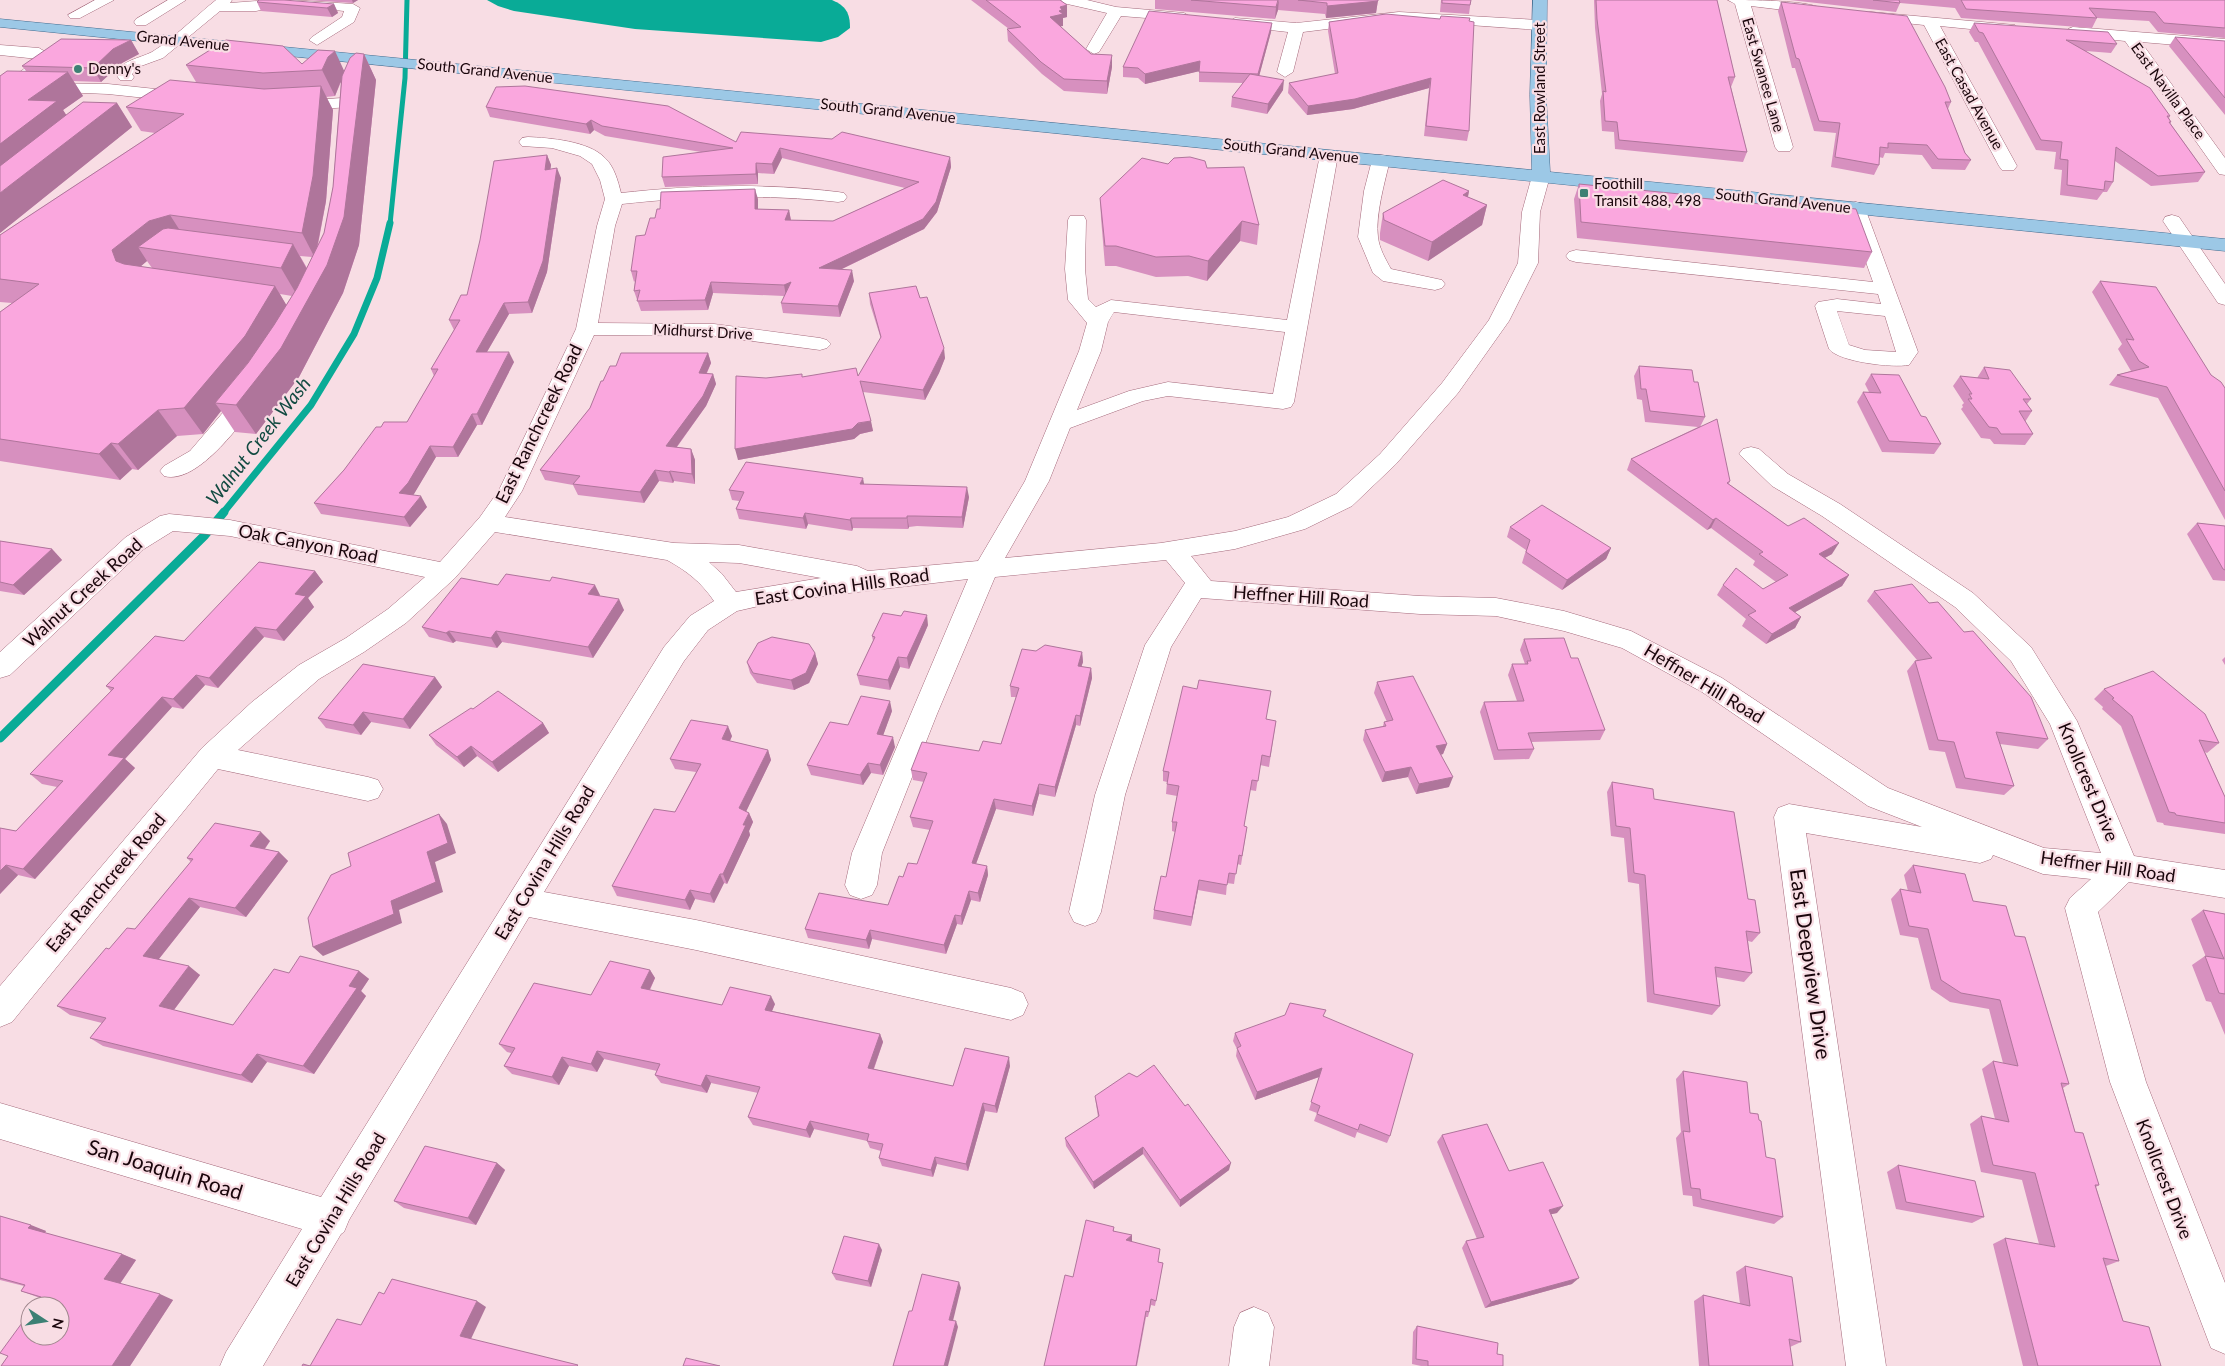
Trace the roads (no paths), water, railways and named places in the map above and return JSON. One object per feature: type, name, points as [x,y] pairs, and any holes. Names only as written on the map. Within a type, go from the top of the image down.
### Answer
[{"type":"main road","name":"East Rowland Street","points":[[1540,0],[1538,95],[1541,168]]},
{"type":"main road","points":[[60,14],[103,18]]},
{"type":"main road","name":"Grand Avenue","points":[[122,20],[317,40],[394,55]]},
{"type":"main road","name":"Grand Avenue","points":[[0,24],[379,60],[394,55]]},
{"type":"main road","name":"South Grand Avenue","points":[[394,55],[1329,155],[1381,160],[1541,168],[1856,208],[2225,245]]},
{"type":"main road","name":"South Grand Avenue","points":[[420,58],[917,98]]},
{"type":"main road","name":"South Grand Avenue","points":[[1522,157],[1541,168]]},
{"type":"main road","name":"South Grand Avenue","points":[[1541,168],[1560,161]]},
{"type":"main road","points":[[2152,219],[2198,224]]},
{"type":"street","points":[[75,15],[107,0]]},
{"type":"street","points":[[141,22],[179,0]]},
{"type":"street","points":[[4,90],[111,97],[138,74],[155,64],[158,60],[157,55],[221,3],[256,7],[263,0],[353,8],[349,19],[317,40]]},
{"type":"street","points":[[1068,0],[1116,10],[1201,19]]},
{"type":"street","points":[[1739,1],[1831,12]]},
{"type":"street","name":"East Swanee Lane","points":[[1739,1],[1784,147]]},
{"type":"street","points":[[1094,49],[1116,10]]},
{"type":"street","points":[[1861,15],[2025,29]]},
{"type":"street","points":[[1220,20],[1296,28],[1399,16],[1539,25]]},
{"type":"street","name":"East Casad Avenue","points":[[1930,22],[2008,166]]},
{"type":"street","points":[[1285,72],[1296,28]]},
{"type":"street","points":[[2063,31],[2225,44]]},
{"type":"street","name":"East Navilla Place","points":[[2129,36],[2225,170]]},
{"type":"street","points":[[4,53],[39,53],[46,57],[45,62],[4,90]]},
{"type":"street","points":[[277,106],[311,106],[348,96],[379,60]]},
{"type":"street","points":[[127,84],[202,99]]},
{"type":"street","points":[[528,142],[552,143],[586,152],[599,162],[609,180],[614,199],[664,194],[772,189],[838,197]]},
{"type":"street","points":[[1060,424],[1137,396],[1168,389],[1283,402],[1329,155]]},
{"type":"street","points":[[1381,160],[1373,191],[1368,237],[1373,252],[1383,273],[1390,277],[1435,284]]},
{"type":"street","name":"East Covina Hills Road","points":[[240,1366],[674,654],[699,622],[730,603],[781,592],[879,579],[1172,550],[1235,540],[1296,523],[1344,500],[1388,459],[1450,388],[1499,321],[1528,263],[1531,212],[1541,168]]},
{"type":"street","name":"East Ranchcreek Road","points":[[0,1011],[212,756],[262,710],[309,672],[356,645],[397,616],[446,572],[489,523],[510,491],[586,328],[606,226],[614,199]]},
{"type":"street","points":[[1856,208],[1886,289],[1892,311]]},
{"type":"street","points":[[1077,220],[1075,269],[1078,300],[1098,322]]},
{"type":"street","points":[[2172,221],[2225,299]]},
{"type":"street","points":[[1576,256],[1886,289]]},
{"type":"street","points":[[861,885],[867,853],[923,714],[985,570],[1037,481],[1090,351],[1098,322],[1105,309],[1111,306],[1296,327]]},
{"type":"street","name":"Midhurst Drive","points":[[586,328],[714,330],[820,344]]},
{"type":"street","points":[[172,471],[198,456],[230,421],[262,379]]},
{"type":"street","name":"Knollcrest Drive","points":[[1751,454],[1780,480],[1831,510],[1964,600],[2021,654],[2063,721],[2123,868],[2081,908],[2128,1082],[2225,1334]]},
{"type":"street","name":"Oak Canyon Road","points":[[169,522],[230,528],[446,572]]},
{"type":"street","name":"Walnut Creek Road","points":[[0,668],[135,543],[169,522]]},
{"type":"street","points":[[489,523],[558,532],[673,552],[739,554],[879,579]]},
{"type":"street","points":[[1085,912],[1110,795],[1158,645],[1198,583],[1172,550]]},
{"type":"street","points":[[673,552],[697,565],[713,580],[730,603]]},
{"type":"street","name":"Heffner Hill Road","points":[[1198,583],[1204,590],[1420,605],[1496,607],[1564,621],[1631,641],[1712,685],[1878,797],[2043,861],[2123,868],[2225,884]]},
{"type":"street","points":[[212,756],[368,789]]},
{"type":"street","name":"East Deepview Drive","points":[[1866,1366],[1789,818],[2043,861]]},
{"type":"street","points":[[522,902],[696,935],[1011,1004]]},
{"type":"street","name":"San Joaquin Road","points":[[0,1121],[330,1219]]},
{"type":"street","points":[[1249,1366],[1254,1327]]},
{"type":"waterway","name":"Walnut Creek Wash","points":[[390,224],[405,78],[407,0]]},
{"type":"waterway","name":"Walnut Creek Wash","points":[[223,513],[311,405],[354,334],[377,278],[390,223]]},
{"type":"waterway","name":"Walnut Creek Wash","points":[[0,738],[205,535],[224,512]]},
{"type":"place","name":"Denny's","points":[[78,69]]},
{"type":"place","name":"Foothill Transit 488, 498","points":[[1584,193]]}]
